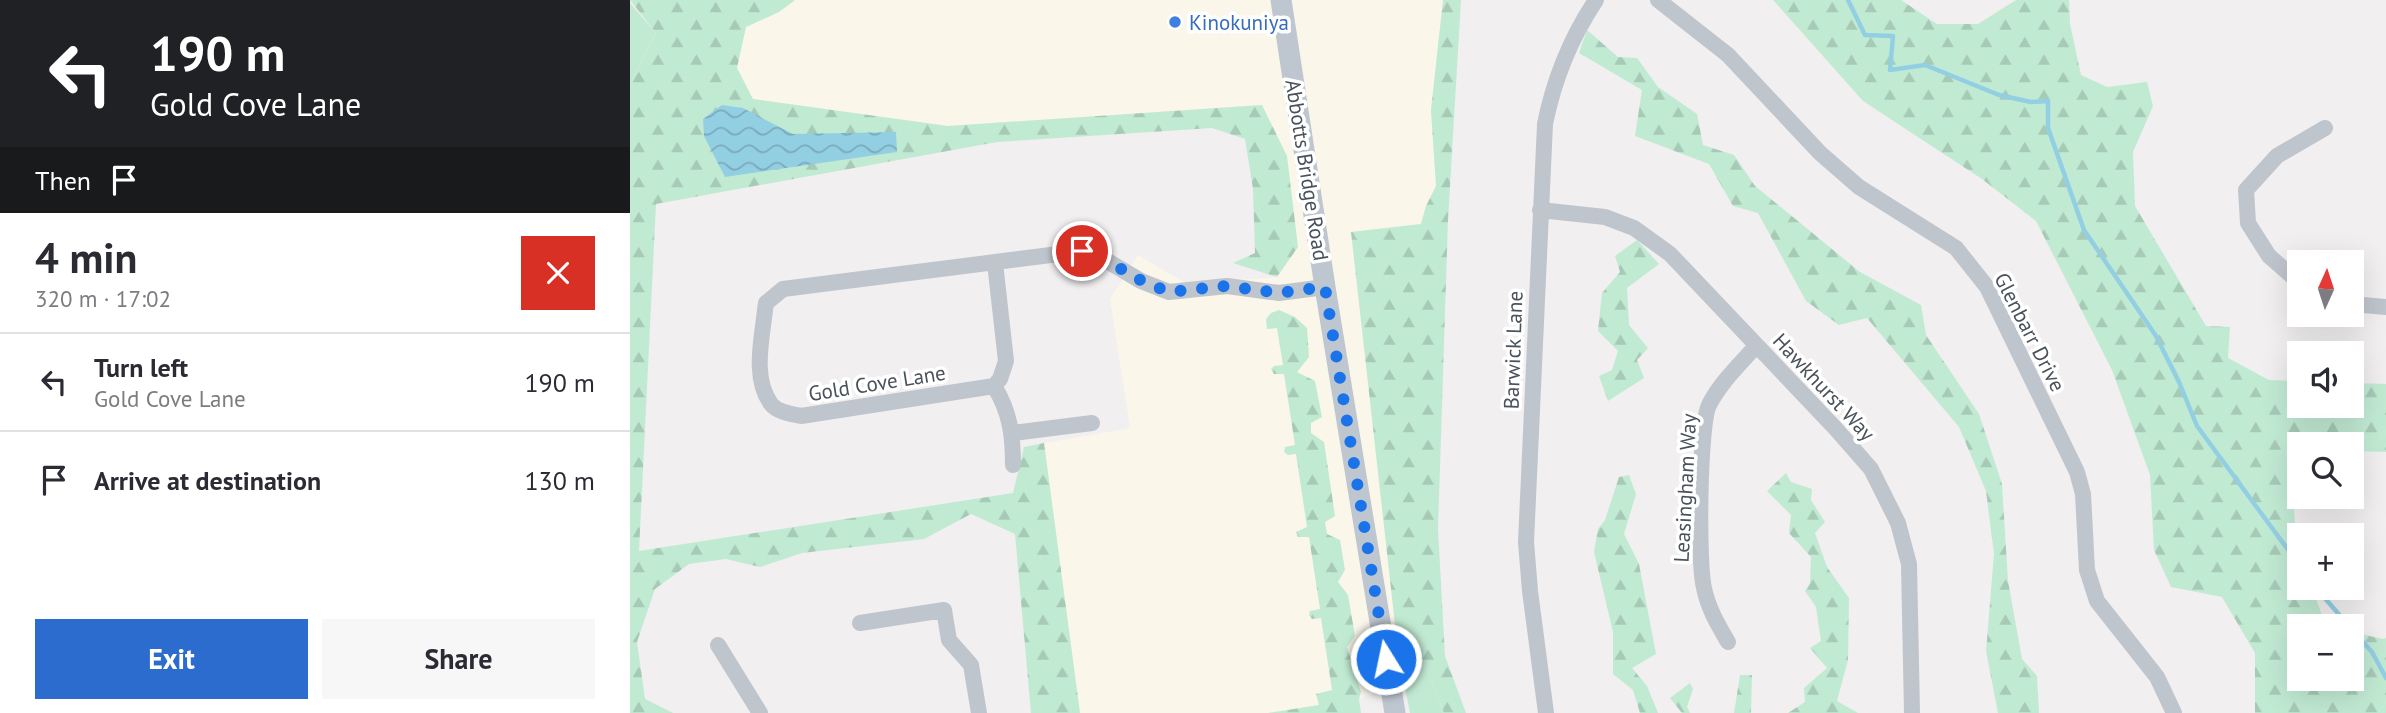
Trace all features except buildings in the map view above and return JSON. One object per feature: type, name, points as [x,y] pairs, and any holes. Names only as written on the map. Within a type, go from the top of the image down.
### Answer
[{"type":"main road","name":"Abbotts Bridge Road","points":[[1281,0],[1395,713]]},
{"type":"street","name":"Barwick Lane","points":[[1546,713],[1526,542],[1545,124],[1552,88],[1565,54],[1596,0]]},
{"type":"street","name":"Glenbarr Drive","points":[[1658,0],[1728,55],[1819,153],[1859,187],[1956,248],[1987,288],[2077,472],[2083,494],[2087,570],[2097,601],[2157,677],[2174,713]]},
{"type":"street","points":[[2287,272],[2269,256],[2248,223],[2246,190],[2277,156],[2325,128]]},
{"type":"street","name":"Hawkhurst Way","points":[[1540,209],[1605,217],[1634,228],[1670,254],[1871,468],[1898,523],[1909,564],[1912,713]]},
{"type":"street","name":"Gold Cove Lane","points":[[994,386],[801,416],[786,413],[771,404],[760,369],[766,303],[783,289],[1082,251],[1169,292],[1227,286],[1279,293],[1325,287]]},
{"type":"street","points":[[995,263],[1006,361],[1000,379],[994,386],[1004,402],[1013,433],[1013,465]]},
{"type":"street","points":[[2364,305],[2386,307]]},
{"type":"street","name":"Leasingham Way","points":[[1728,642],[1712,617],[1703,587],[1700,537],[1704,443],[1708,408],[1721,387],[1756,346]]},
{"type":"street","points":[[1013,433],[1092,423]]},
{"type":"street","points":[[860,623],[944,610],[949,640],[971,665],[979,713]]},
{"type":"street","points":[[718,645],[760,713]]},
{"type":"shaded area","points":[[795,0],[1443,0],[1431,110],[1436,186],[1421,224],[1352,232],[1398,651],[1404,682],[1359,699],[1268,713],[1080,713],[1044,443],[1130,428],[1110,299],[1138,255],[1187,284],[1277,277],[1298,247],[1262,105],[948,126],[753,99],[737,68],[746,27],[779,12]]},
{"type":"green space","points":[[630,0],[795,0],[779,12],[746,27],[737,68],[753,99],[948,126],[1262,105],[1287,156],[1298,247],[1277,277],[1233,263],[1255,253],[1253,189],[1245,139],[1212,128],[997,142],[656,204],[639,551],[1013,493],[1024,447],[1044,443],[1080,713],[1031,713],[1015,534],[971,514],[924,539],[802,553],[760,567],[726,559],[689,564],[655,589],[637,642],[645,699],[673,713],[630,713],[630,83],[656,33]]},
{"type":"green space","points":[[1443,0],[1461,0],[1448,220],[1438,529],[1445,656],[1466,713],[1444,713],[1426,668],[1398,651],[1351,232],[1421,224],[1436,186],[1431,110]]},
{"type":"green space","points":[[1773,0],[1901,0],[1937,24],[1978,24],[2016,0],[2069,0],[2070,24],[2081,75],[2107,87],[2147,82],[2153,106],[2133,152],[2135,206],[2206,326],[2230,327],[2228,358],[2269,380],[2287,381],[2287,418],[2364,418],[2364,383],[2386,384],[2386,452],[2364,451],[2364,432],[2287,432],[2287,509],[2294,509],[2295,523],[2287,523],[2287,600],[2316,600],[2322,614],[2287,614],[2287,691],[2364,691],[2364,635],[2386,638],[2386,713],[2255,713],[2255,653],[2222,597],[2171,587],[2154,550],[2150,475],[2112,370],[2036,221],[1982,179],[1863,101]]},
{"type":"green space","points":[[630,3],[656,33],[630,83]]},
{"type":"green space","points":[[1587,30],[1618,57],[1637,58],[1658,87],[1697,114],[1703,145],[1734,155],[1755,186],[1860,272],[1921,305],[1926,335],[1979,414],[2002,484],[2008,581],[2022,659],[2037,676],[2039,713],[1998,713],[1986,651],[1994,554],[1986,491],[1959,427],[1867,318],[1839,325],[1806,301],[1758,213],[1733,206],[1709,164],[1635,136],[1642,90],[1579,53]]},
{"type":"green space","points":[[1637,240],[1659,264],[1627,288],[1629,325],[1648,348],[1637,360],[1644,378],[1608,401],[1599,376],[1612,370],[1618,351],[1598,331],[1602,293],[1620,272],[1615,256]]},
{"type":"green space","points":[[1279,310],[1295,317],[1307,328],[1309,357],[1297,372],[1315,381],[1322,417],[1311,423],[1311,433],[1324,442],[1335,516],[1325,522],[1327,534],[1340,540],[1345,570],[1338,582],[1348,595],[1355,636],[1347,647],[1361,692],[1361,713],[1268,713],[1319,705],[1316,694],[1332,690],[1321,618],[1312,619],[1309,615],[1310,611],[1320,609],[1309,537],[1298,537],[1296,532],[1307,527],[1296,454],[1288,455],[1284,452],[1285,447],[1295,445],[1284,374],[1274,374],[1271,369],[1283,365],[1277,328],[1267,329],[1266,319]]},
{"type":"green space","points":[[1786,473],[1791,482],[1812,489],[1811,500],[1825,522],[1815,533],[1827,567],[1849,598],[1848,660],[1837,701],[1858,713],[1788,713],[1805,702],[1804,688],[1827,668],[1810,648],[1821,641],[1816,607],[1805,591],[1810,583],[1811,557],[1789,533],[1791,515],[1767,491]]},
{"type":"green space","points":[[1629,475],[1636,494],[1624,534],[1639,564],[1656,654],[1632,668],[1647,686],[1658,713],[1640,713],[1633,690],[1613,674],[1613,632],[1594,552],[1598,529],[1605,520],[1619,477]]},
{"type":"green space","points":[[1398,651],[1426,668],[1444,713],[1410,713]]},
{"type":"green space","points":[[1740,675],[1752,675],[1751,713],[1734,713]]},
{"type":"green space","points":[[1690,683],[1693,689],[1687,707],[1690,713],[1682,713],[1670,698]]},
{"type":"water","points":[[722,105],[743,108],[793,134],[896,132],[897,152],[725,177],[704,136],[703,119]]},
{"type":"waterway","points":[[1848,0],[1865,35],[1893,36],[1890,70],[1925,65],[1999,95],[2031,102],[2048,101],[2048,128],[2084,230],[2156,336],[2197,426],[2287,548]]},
{"type":"waterway","points":[[2326,600],[2339,614]]},
{"type":"waterway","points":[[2364,643],[2386,678]]},
{"type":"place","name":"Kinokuniya","points":[[1175,22]]},
{"type":"route","points":[[1082,251],[1169,292],[1227,286],[1279,293],[1325,287],[1386,659]]}]
